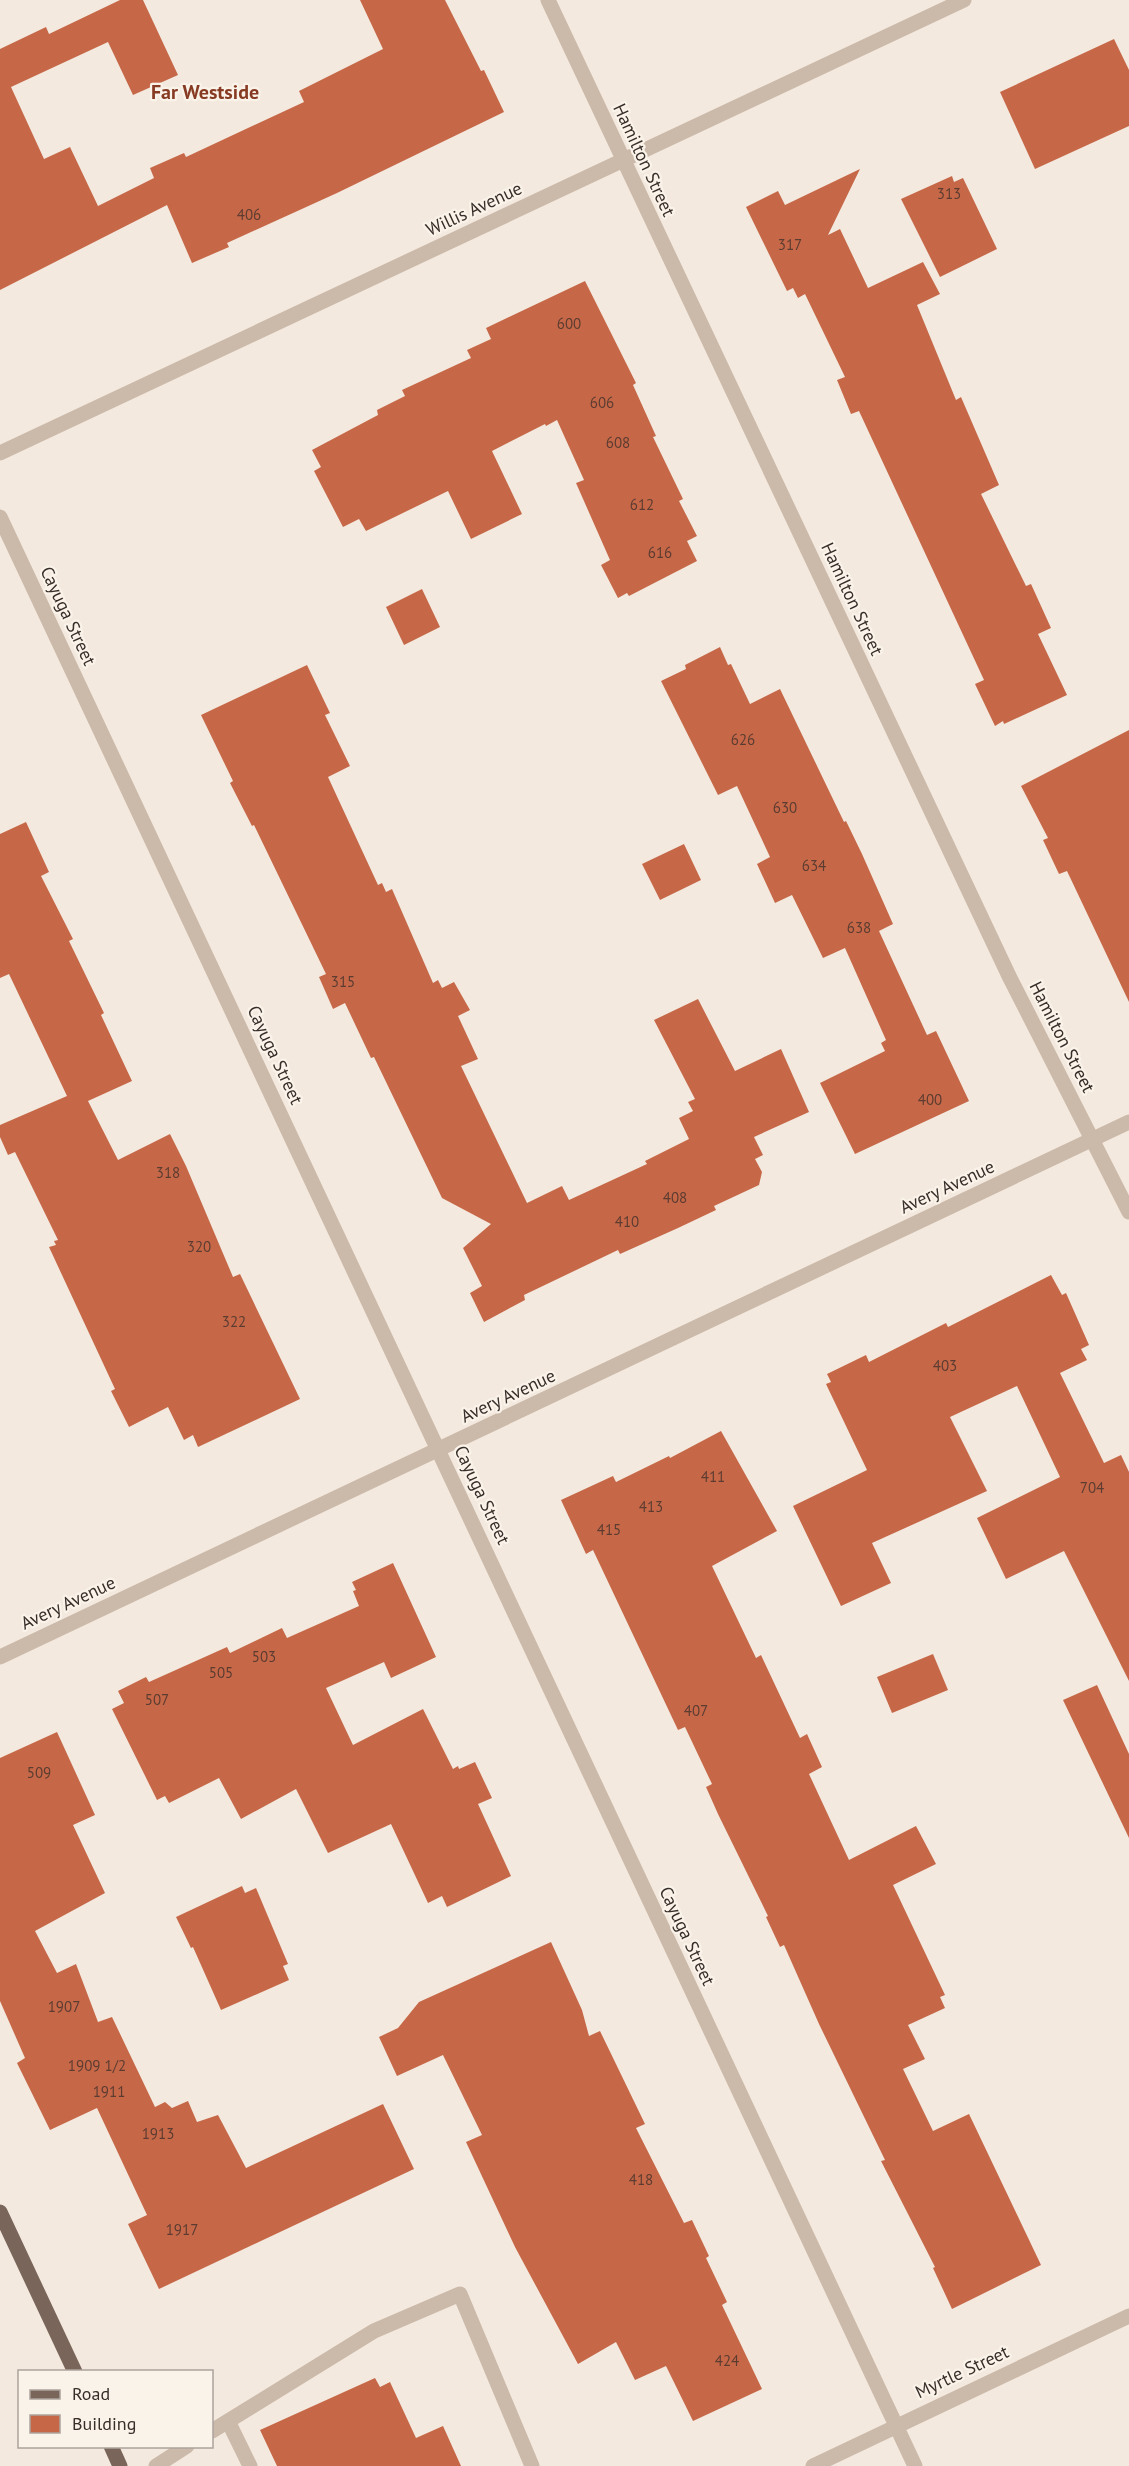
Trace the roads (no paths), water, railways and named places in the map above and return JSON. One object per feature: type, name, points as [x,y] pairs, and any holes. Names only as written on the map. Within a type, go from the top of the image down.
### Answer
[{"type":"main road","points":[[0,2212],[74,2370]]},
{"type":"main road","points":[[112,2448],[120,2466]]},
{"type":"street","name":"Hamilton Street","points":[[548,0],[1009,976],[1129,1212]]},
{"type":"street","name":"Willis Avenue","points":[[0,453],[964,0]]},
{"type":"street","name":"Cayuga Street","points":[[0,517],[915,2466]]},
{"type":"street","name":"Avery Avenue","points":[[0,1657],[1129,1122]]},
{"type":"street","points":[[213,2430],[374,2331],[460,2294],[532,2466]]},
{"type":"street","name":"Myrtle Street","points":[[813,2466],[1129,2316]]},
{"type":"street","points":[[228,2421],[250,2466]]},
{"type":"street","points":[[156,2466],[184,2448]]},
{"type":"district","name":"Far Westside","points":[[205,92]]}]
